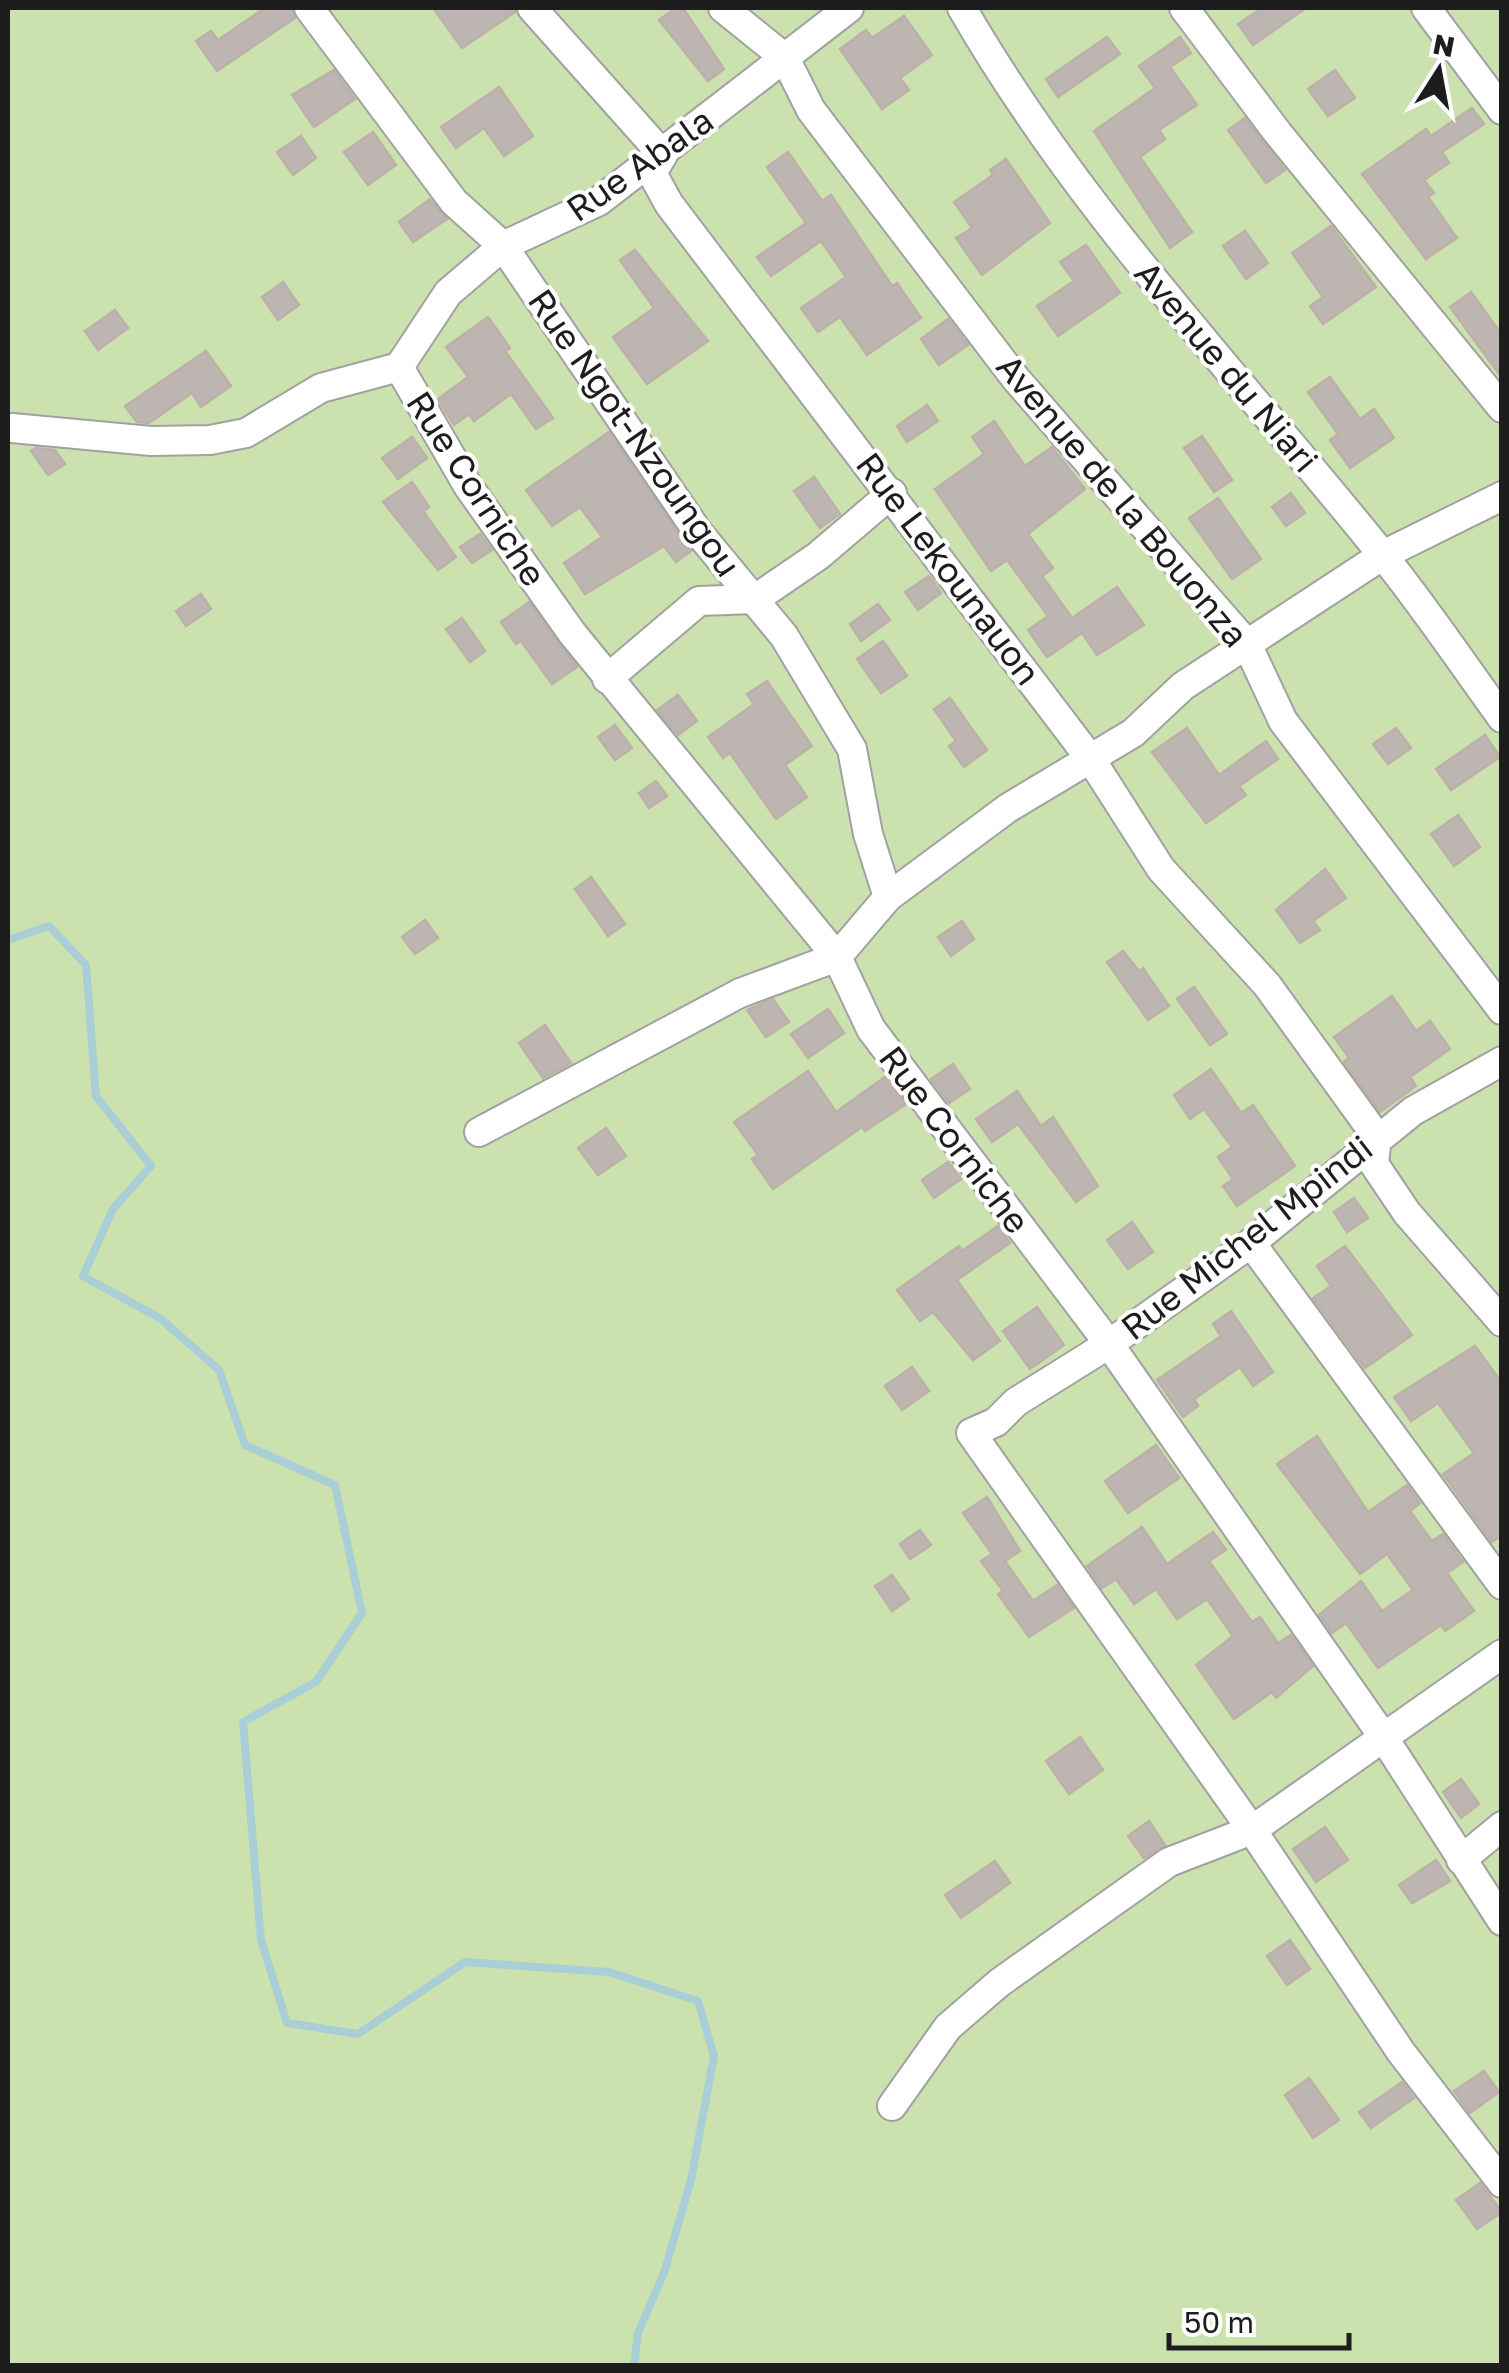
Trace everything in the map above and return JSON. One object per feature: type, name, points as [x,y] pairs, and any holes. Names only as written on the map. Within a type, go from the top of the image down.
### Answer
[{"type":"street","name":"Rue Ngot-Nzoungou","points":[[309,8],[454,202],[502,246],[698,532],[784,636],[852,749],[868,834],[888,897]]},
{"type":"street","points":[[532,8],[663,155]]},
{"type":"street","name":"Avenue de la Bouonza","points":[[723,8],[785,58],[810,110],[1016,379],[1247,644],[1283,722],[1502,1010]]},
{"type":"street","name":"Rue Abala","points":[[399,367],[448,293],[502,246],[599,201],[848,8]]},
{"type":"street","name":"Avenue du Niari","points":[[962,8],[1012,95],[1084,191],[1230,375],[1383,555],[1502,718]]},
{"type":"street","points":[[1184,8],[1277,132],[1502,408]]},
{"type":"street","points":[[1426,8],[1502,110]]},
{"type":"street","name":"Rue Lekounauon","points":[[663,155],[652,173],[669,204],[1092,761],[1161,869],[1267,986],[1377,1137]]},
{"type":"street","points":[[12,428],[151,440],[210,440],[246,433],[321,388],[399,367]]},
{"type":"street","name":"Rue Corniche","points":[[399,367],[468,486],[608,679],[837,958],[871,1029],[1109,1344],[1382,1735],[1502,1921]]},
{"type":"street","points":[[608,679],[699,601],[755,600],[818,556],[892,493]]},
{"type":"street","points":[[479,1132],[740,992],[837,958],[888,897],[1008,808],[1133,733],[1182,686],[1383,555],[1502,496]]},
{"type":"street","name":"Rue Michel Mpindi","points":[[1252,1830],[971,1433],[996,1422],[1016,1402],[1109,1344],[1251,1243],[1377,1137],[1444,1090],[1502,1062]]},
{"type":"street","points":[[1377,1137],[1374,1164],[1396,1197],[1502,1322]]},
{"type":"street","points":[[1251,1243],[1502,1585]]},
{"type":"street","points":[[892,2106],[948,2026],[999,1983],[1168,1862],[1252,1830],[1502,1654]]},
{"type":"street","points":[[1461,1860],[1502,1826]]},
{"type":"street","points":[[1252,1830],[1400,2052],[1502,2183]]},
{"type":"green space","points":[[8,8],[1501,8],[1501,2365],[8,2365]]},
{"type":"building","points":[[265,8],[292,8],[295,18],[217,71],[196,41],[211,31],[218,40]]},
{"type":"building","points":[[433,8],[515,8],[515,12],[462,48]]},
{"type":"building","points":[[676,8],[683,8],[724,69],[708,81],[659,20]]},
{"type":"building","points":[[1262,8],[1306,8],[1253,45],[1238,24]]},
{"type":"building","points":[[904,16],[932,55],[900,78],[909,90],[882,109],[840,49],[866,30],[872,38]]},
{"type":"building","points":[[1107,37],[1120,54],[1058,97],[1046,79]]},
{"type":"building","points":[[1180,37],[1191,53],[1170,67],[1197,105],[1159,130],[1165,139],[1140,157],[1192,232],[1170,248],[1094,131],[1155,88],[1139,66]]},
{"type":"building","points":[[334,70],[355,99],[314,127],[292,95]]},
{"type":"building","points":[[1335,70],[1355,98],[1328,116],[1308,89]]},
{"type":"building","points":[[499,87],[533,136],[504,156],[484,128],[456,148],[441,127]]},
{"type":"building","points":[[1472,108],[1484,124],[1442,152],[1449,163],[1424,180],[1434,193],[1428,197],[1457,238],[1426,259],[1362,174],[1426,129],[1431,136]]},
{"type":"building","points":[[1245,118],[1285,170],[1266,183],[1228,130]]},
{"type":"building","points":[[373,132],[396,165],[368,185],[344,152]]},
{"type":"building","points":[[301,136],[316,158],[293,175],[277,152]]},
{"type":"building","points":[[788,152],[822,201],[831,195],[892,286],[897,283],[921,318],[867,355],[840,317],[818,332],[801,308],[846,277],[821,241],[771,276],[757,257],[806,223],[767,167]]},
{"type":"building","points":[[1006,159],[1050,223],[982,275],[956,238],[972,228],[954,202],[993,175],[990,170]]},
{"type":"building","points":[[430,199],[447,219],[413,242],[399,222]]},
{"type":"building","points":[[1331,226],[1376,287],[1323,324],[1310,306],[1323,297],[1292,253]]},
{"type":"building","points":[[1245,231],[1268,263],[1246,279],[1223,246]]},
{"type":"building","points":[[1086,245],[1120,293],[1058,336],[1037,306],[1074,281],[1060,262]]},
{"type":"building","points":[[635,250],[708,341],[647,384],[613,337],[654,308],[620,260]]},
{"type":"building","points":[[283,282],[299,305],[278,320],[262,297]]},
{"type":"building","points":[[1471,292],[1502,335],[1502,378],[1450,307]]},
{"type":"building","points":[[115,310],[128,328],[98,350],[85,331]]},
{"type":"building","points":[[488,317],[510,348],[505,351],[553,418],[536,429],[511,394],[474,421],[469,414],[454,425],[438,399],[468,377],[446,347]]},
{"type":"building","points":[[948,319],[968,345],[939,365],[921,339]]},
{"type":"building","points":[[206,351],[231,386],[201,407],[192,393],[149,423],[137,422],[125,406]]},
{"type":"building","points":[[1330,377],[1360,419],[1374,409],[1394,438],[1350,468],[1330,440],[1338,434],[1308,392]]},
{"type":"building","points":[[927,405],[938,421],[907,442],[897,426]]},
{"type":"building","points":[[994,421],[1025,466],[1052,447],[1085,489],[1028,534],[1053,568],[1042,576],[1072,618],[1117,587],[1144,625],[1097,655],[1082,633],[1047,657],[1028,630],[1048,616],[1007,560],[991,571],[935,489],[984,454],[972,437]]},
{"type":"building","points":[[609,432],[691,551],[676,562],[664,546],[585,594],[564,563],[602,537],[580,507],[552,526],[526,490]]},
{"type":"building","points":[[1202,436],[1232,480],[1214,492],[1184,448]]},
{"type":"building","points":[[412,437],[427,458],[398,479],[382,458]]},
{"type":"building","points":[[55,450],[65,464],[48,475],[31,451]]},
{"type":"building","points":[[814,477],[840,514],[820,528],[794,491]]},
{"type":"building","points":[[412,482],[429,507],[423,511],[456,557],[438,570],[383,502]]},
{"type":"building","points":[[1291,493],[1305,513],[1286,526],[1272,507]]},
{"type":"building","points":[[1218,498],[1261,559],[1232,579],[1189,518]]},
{"type":"building","points":[[480,534],[492,550],[472,563],[460,547]]},
{"type":"building","points":[[929,576],[941,593],[918,610],[905,592]]},
{"type":"building","points":[[201,594],[211,609],[186,626],[176,611]]},
{"type":"building","points":[[529,602],[577,667],[552,684],[521,641],[516,644],[501,622]]},
{"type":"building","points":[[878,604],[890,620],[861,641],[850,624]]},
{"type":"building","points":[[462,618],[485,651],[470,662],[446,629]]},
{"type":"building","points":[[883,641],[907,676],[881,693],[857,659]]},
{"type":"building","points":[[767,681],[812,746],[785,765],[807,797],[776,819],[730,753],[723,758],[708,737],[754,704],[747,694]]},
{"type":"building","points":[[678,695],[697,721],[678,735],[657,710]]},
{"type":"building","points":[[950,698],[987,750],[964,767],[949,746],[956,741],[934,709]]},
{"type":"building","points":[[615,725],[632,748],[615,760],[598,737]]},
{"type":"building","points":[[1187,728],[1219,775],[1266,741],[1278,759],[1239,786],[1246,795],[1206,823],[1152,752]]},
{"type":"building","points":[[1396,728],[1411,748],[1388,764],[1373,744]]},
{"type":"building","points":[[1485,735],[1500,757],[1451,790],[1436,769]]},
{"type":"building","points":[[656,781],[667,796],[649,808],[639,793]]},
{"type":"building","points":[[1458,815],[1480,847],[1454,866],[1431,834]]},
{"type":"building","points":[[1325,869],[1346,898],[1313,921],[1320,930],[1300,943],[1276,910]]},
{"type":"building","points":[[591,877],[625,924],[608,936],[575,889]]},
{"type":"building","points":[[425,920],[438,938],[415,954],[402,937]]},
{"type":"building","points":[[962,921],[974,939],[951,956],[938,937]]},
{"type":"building","points":[[1123,951],[1139,971],[1143,968],[1169,1006],[1148,1020],[1107,962]]},
{"type":"building","points":[[1194,987],[1227,1034],[1210,1045],[1177,999]]},
{"type":"building","points":[[1392,996],[1416,1031],[1430,1021],[1450,1049],[1410,1077],[1416,1086],[1380,1112],[1344,1062],[1349,1058],[1334,1037]]},
{"type":"building","points":[[773,999],[789,1022],[766,1037],[747,1010]]},
{"type":"building","points":[[828,1009],[844,1033],[808,1058],[791,1034]]},
{"type":"building","points":[[545,1025],[571,1063],[543,1078],[519,1043]]},
{"type":"building","points":[[953,1064],[970,1089],[949,1103],[931,1079]]},
{"type":"building","points":[[1211,1069],[1241,1113],[1253,1105],[1295,1166],[1237,1206],[1223,1186],[1233,1179],[1218,1157],[1232,1147],[1204,1109],[1190,1119],[1174,1095]]},
{"type":"building","points":[[808,1071],[836,1112],[885,1077],[906,1104],[865,1131],[862,1127],[773,1189],[752,1159],[758,1155],[734,1122]]},
{"type":"building","points":[[1017,1091],[1041,1126],[1053,1117],[1098,1186],[1076,1202],[1018,1124],[992,1142],[976,1119]]},
{"type":"building","points":[[606,1128],[626,1156],[598,1175],[578,1148]]},
{"type":"building","points":[[948,1162],[961,1179],[934,1198],[922,1180]]},
{"type":"building","points":[[1354,1198],[1368,1218],[1347,1232],[1334,1212]]},
{"type":"building","points":[[1132,1222],[1153,1252],[1128,1269],[1107,1240]]},
{"type":"building","points":[[998,1226],[1010,1243],[957,1280],[1000,1341],[973,1360],[933,1312],[920,1321],[897,1290],[959,1246],[962,1251]]},
{"type":"building","points":[[1345,1246],[1412,1335],[1365,1368],[1313,1298],[1331,1286],[1317,1266]]},
{"type":"building","points":[[1037,1307],[1064,1345],[1030,1369],[1003,1331]]},
{"type":"building","points":[[1231,1311],[1273,1372],[1253,1386],[1240,1367],[1194,1399],[1198,1406],[1183,1417],[1157,1380],[1221,1336],[1213,1324]]},
{"type":"building","points":[[1475,1346],[1502,1383],[1502,1535],[1492,1542],[1443,1474],[1474,1453],[1438,1403],[1411,1421],[1394,1397]]},
{"type":"building","points":[[912,1367],[929,1391],[902,1410],[885,1386]]},
{"type":"building","points":[[1317,1436],[1368,1512],[1407,1485],[1420,1503],[1410,1511],[1432,1541],[1443,1534],[1463,1562],[1447,1573],[1474,1611],[1445,1631],[1441,1625],[1378,1668],[1346,1623],[1332,1633],[1319,1615],[1361,1581],[1382,1611],[1413,1590],[1387,1554],[1360,1574],[1277,1464]]},
{"type":"building","points":[[1156,1445],[1179,1478],[1128,1513],[1105,1481]]},
{"type":"building","points":[[987,1497],[1020,1551],[1005,1561],[1033,1601],[1057,1585],[1074,1608],[1029,1637],[998,1594],[1003,1591],[981,1561],[992,1554],[963,1513]]},
{"type":"building","points":[[1142,1527],[1167,1564],[1213,1532],[1226,1550],[1209,1561],[1252,1622],[1260,1617],[1278,1643],[1291,1635],[1313,1666],[1276,1698],[1272,1692],[1234,1719],[1196,1665],[1233,1636],[1207,1599],[1177,1619],[1156,1589],[1134,1604],[1116,1579],[1102,1588],[1087,1566]]},
{"type":"building","points":[[920,1530],[931,1545],[910,1559],[900,1544]]},
{"type":"building","points":[[892,1575],[909,1599],[892,1611],[875,1586]]},
{"type":"building","points":[[1080,1737],[1103,1770],[1069,1794],[1046,1761]]},
{"type":"building","points":[[1461,1779],[1479,1804],[1461,1818],[1443,1792]]},
{"type":"building","points":[[1149,1821],[1165,1845],[1144,1858],[1128,1836]]},
{"type":"building","points":[[1325,1827],[1348,1860],[1316,1882],[1293,1849]]},
{"type":"building","points":[[1436,1860],[1450,1881],[1412,1903],[1399,1885]]},
{"type":"building","points":[[995,1861],[1010,1883],[961,1918],[945,1895]]},
{"type":"building","points":[[1290,1940],[1310,1969],[1287,1985],[1267,1956]]},
{"type":"building","points":[[1484,2071],[1499,2092],[1470,2113],[1454,2091]]},
{"type":"building","points":[[1309,2078],[1339,2120],[1313,2138],[1285,2095]]},
{"type":"building","points":[[1402,2082],[1414,2098],[1371,2128],[1359,2112]]},
{"type":"building","points":[[1480,2183],[1502,2212],[1477,2229],[1456,2200]]},
{"type":"waterway","points":[[8,940],[49,926],[86,965],[96,1096],[151,1166],[113,1209],[83,1276],[161,1319],[219,1370],[245,1445],[335,1485],[362,1613],[316,1682],[243,1722],[261,1940],[287,2023],[358,2034],[465,1962],[609,1972],[698,2001],[714,2056],[691,2180],[664,2273],[638,2333],[634,2366]]}]
